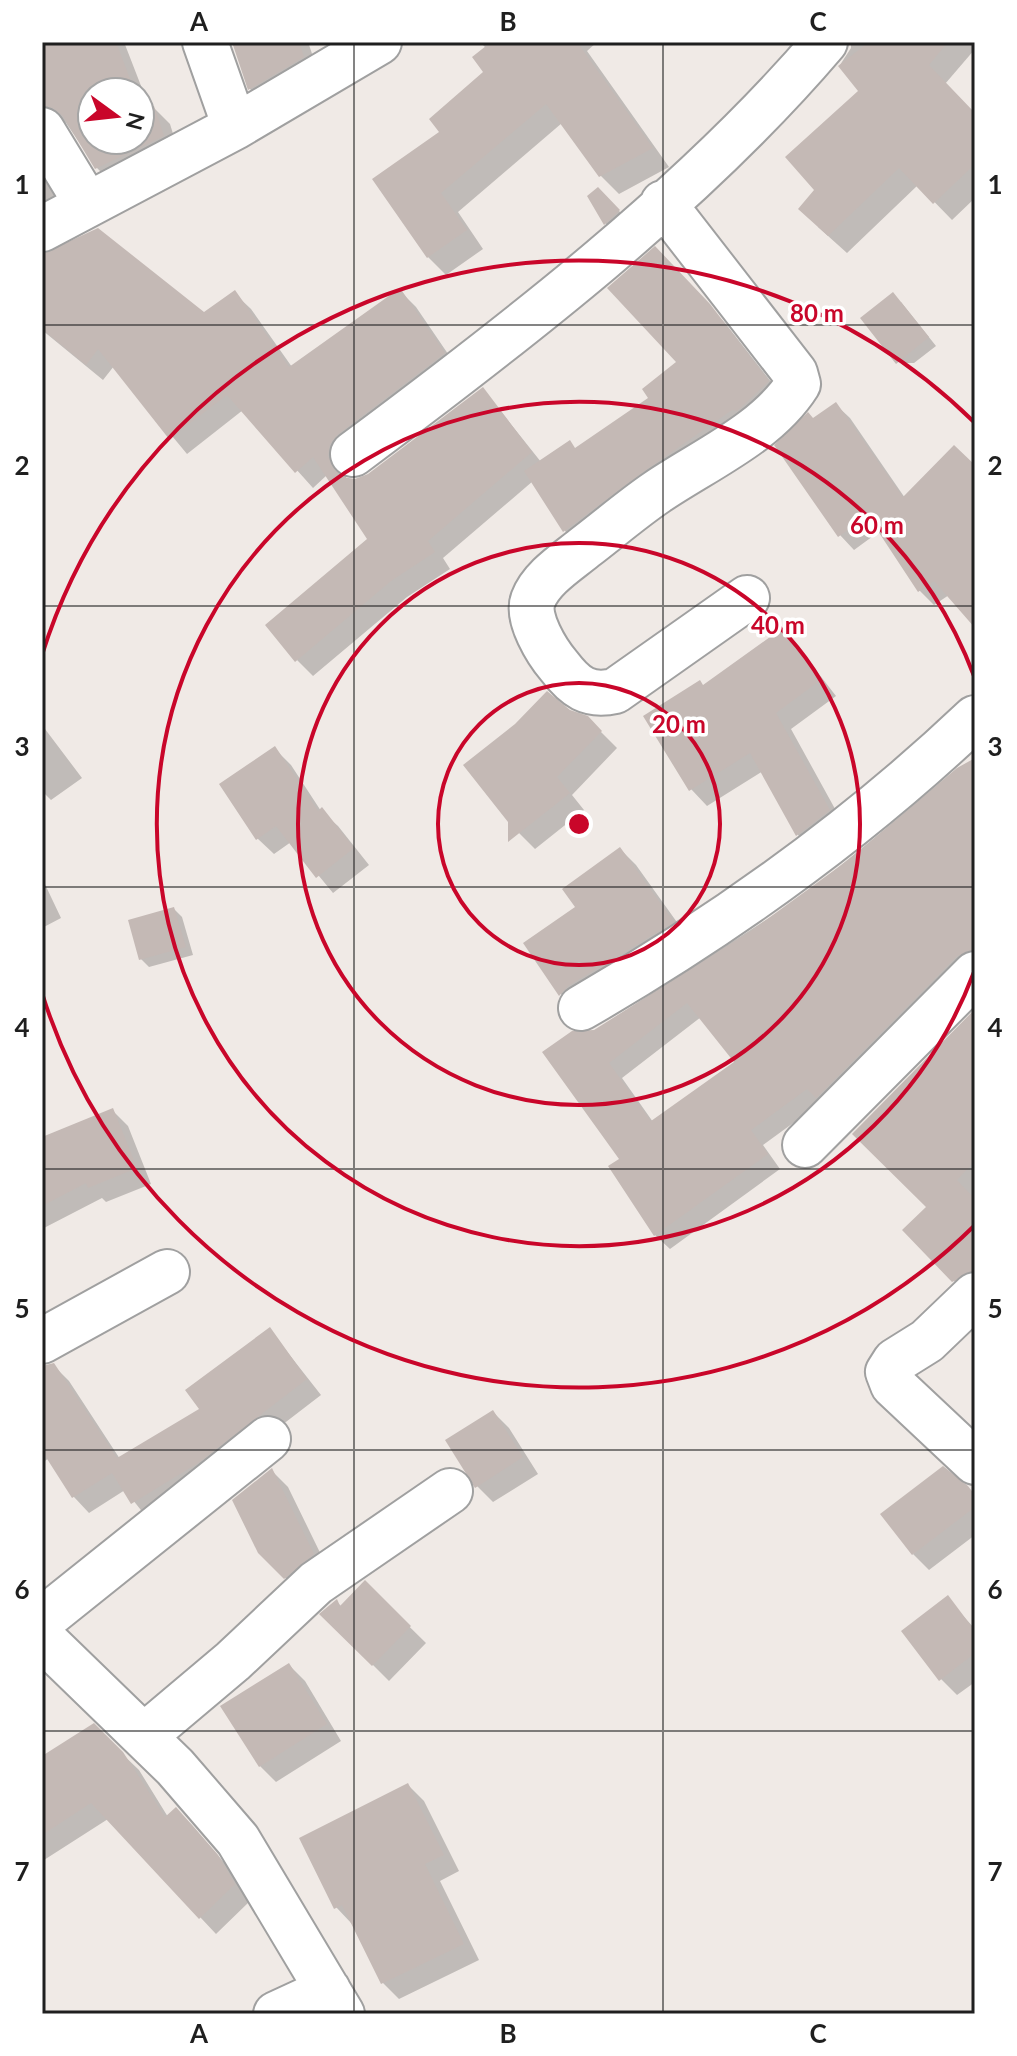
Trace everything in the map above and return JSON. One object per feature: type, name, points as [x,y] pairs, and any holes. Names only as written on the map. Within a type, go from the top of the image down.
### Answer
[{"type":"street","points":[[205,42],[235,127]]},
{"type":"street","points":[[42,229],[235,127],[379,42]]},
{"type":"street","points":[[353,454],[517,326],[663,203],[740,134],[825,42]]},
{"type":"street","points":[[42,130],[87,204]]},
{"type":"street","points":[[663,203],[795,373],[798,384],[744,438],[639,504],[564,564],[541,587],[533,599],[530,614],[557,665],[582,691],[598,695],[615,691],[747,598]]},
{"type":"street","points":[[581,1008],[656,965],[775,884],[854,825],[975,718]]},
{"type":"street","points":[[805,1145],[975,974]]},
{"type":"street","points":[[42,1341],[167,1272]]},
{"type":"street","points":[[975,1295],[927,1341],[895,1361],[888,1372],[893,1385],[975,1462]]},
{"type":"street","points":[[42,1620],[268,1439]]},
{"type":"street","points":[[144,1736],[233,1661],[316,1583],[450,1491]]},
{"type":"street","points":[[42,1638],[144,1736],[238,1840],[335,2002],[276,2014]]},
{"type":"building","points":[[42,42],[116,42],[129,76],[76,76],[76,138],[63,116],[53,108],[42,105]]},
{"type":"building","points":[[232,42],[299,42],[304,57],[248,90]]},
{"type":"building","points":[[491,42],[577,42],[653,148],[599,177],[546,104],[441,193],[467,230],[427,258],[372,179],[439,132],[429,119],[483,72],[472,57]]},
{"type":"building","points":[[869,42],[948,42],[929,65],[975,113],[975,164],[933,204],[899,168],[828,236],[798,209],[814,190],[785,157],[858,91],[838,66]]},
{"type":"building","points":[[156,112],[164,136],[156,140]]},
{"type":"building","points":[[87,156],[122,156],[95,169]]},
{"type":"building","points":[[598,187],[620,210],[604,225],[587,196]]},
{"type":"building","points":[[98,228],[204,312],[235,290],[289,367],[400,288],[445,353],[337,435],[330,444],[328,456],[333,468],[342,477],[355,479],[368,474],[483,387],[532,452],[428,541],[435,552],[391,581],[295,662],[265,625],[367,539],[313,457],[295,473],[227,395],[169,439],[98,349],[86,365],[42,329],[42,254]]},
{"type":"building","points":[[655,246],[710,304],[769,381],[737,411],[732,410],[563,532],[524,471],[570,440],[575,448],[648,398],[642,389],[676,362],[607,288]]},
{"type":"building","points":[[893,292],[929,337],[896,364],[860,318]]},
{"type":"building","points":[[836,402],[903,497],[954,445],[975,465],[975,628],[934,581],[918,592],[868,516],[838,537],[774,445],[808,412],[813,418]]},
{"type":"building","points":[[784,627],[822,679],[776,713],[830,810],[796,836],[750,753],[689,791],[643,716],[700,680],[703,685]]},
{"type":"building","points":[[547,691],[570,710],[588,716],[602,731],[557,777],[570,793],[508,842],[508,822],[463,765],[515,724]]},
{"type":"building","points":[[275,746],[318,811],[322,807],[354,848],[316,878],[276,826],[256,840],[219,784]]},
{"type":"building","points":[[975,758],[975,950],[957,956],[816,1098],[807,1089],[751,1130],[768,1154],[654,1236],[608,1166],[619,1159],[542,1052],[572,1031],[594,1030],[751,931],[851,858],[957,768]],"holes":[[[687,1003],[734,1062],[651,1121],[609,1063]]]},
{"type":"building","points":[[620,847],[674,922],[568,986],[559,996],[523,943],[575,907],[562,889]]},
{"type":"building","points":[[174,907],[186,947],[139,960],[128,920]]},
{"type":"building","points":[[975,1009],[975,1161],[957,1180],[975,1199],[975,1271],[952,1282],[902,1230],[926,1207],[852,1134]]},
{"type":"building","points":[[113,1108],[137,1168],[88,1188],[86,1183],[42,1206],[42,1137]]},
{"type":"building","points":[[270,1327],[307,1379],[198,1463],[131,1504],[112,1473],[72,1498],[42,1451],[42,1366],[54,1363],[117,1458],[199,1409],[185,1390]]},
{"type":"building","points":[[493,1410],[523,1457],[475,1488],[445,1440]]},
{"type":"building","points":[[943,1466],[968,1486],[975,1495],[975,1507],[912,1555],[880,1514]]},
{"type":"building","points":[[272,1468],[314,1554],[284,1579],[258,1553],[232,1500]]},
{"type":"building","points":[[365,1580],[411,1626],[372,1666],[319,1614],[337,1599],[340,1606]]},
{"type":"building","points":[[948,1595],[975,1631],[975,1653],[939,1681],[901,1631]]},
{"type":"building","points":[[289,1663],[327,1724],[259,1767],[220,1706]]},
{"type":"building","points":[[94,1723],[123,1752],[165,1817],[176,1807],[218,1855],[235,1884],[199,1919],[91,1803],[42,1835],[42,1756]]},
{"type":"building","points":[[408,1783],[444,1855],[425,1864],[464,1944],[381,1984],[342,1905],[334,1909],[299,1838]]}]
